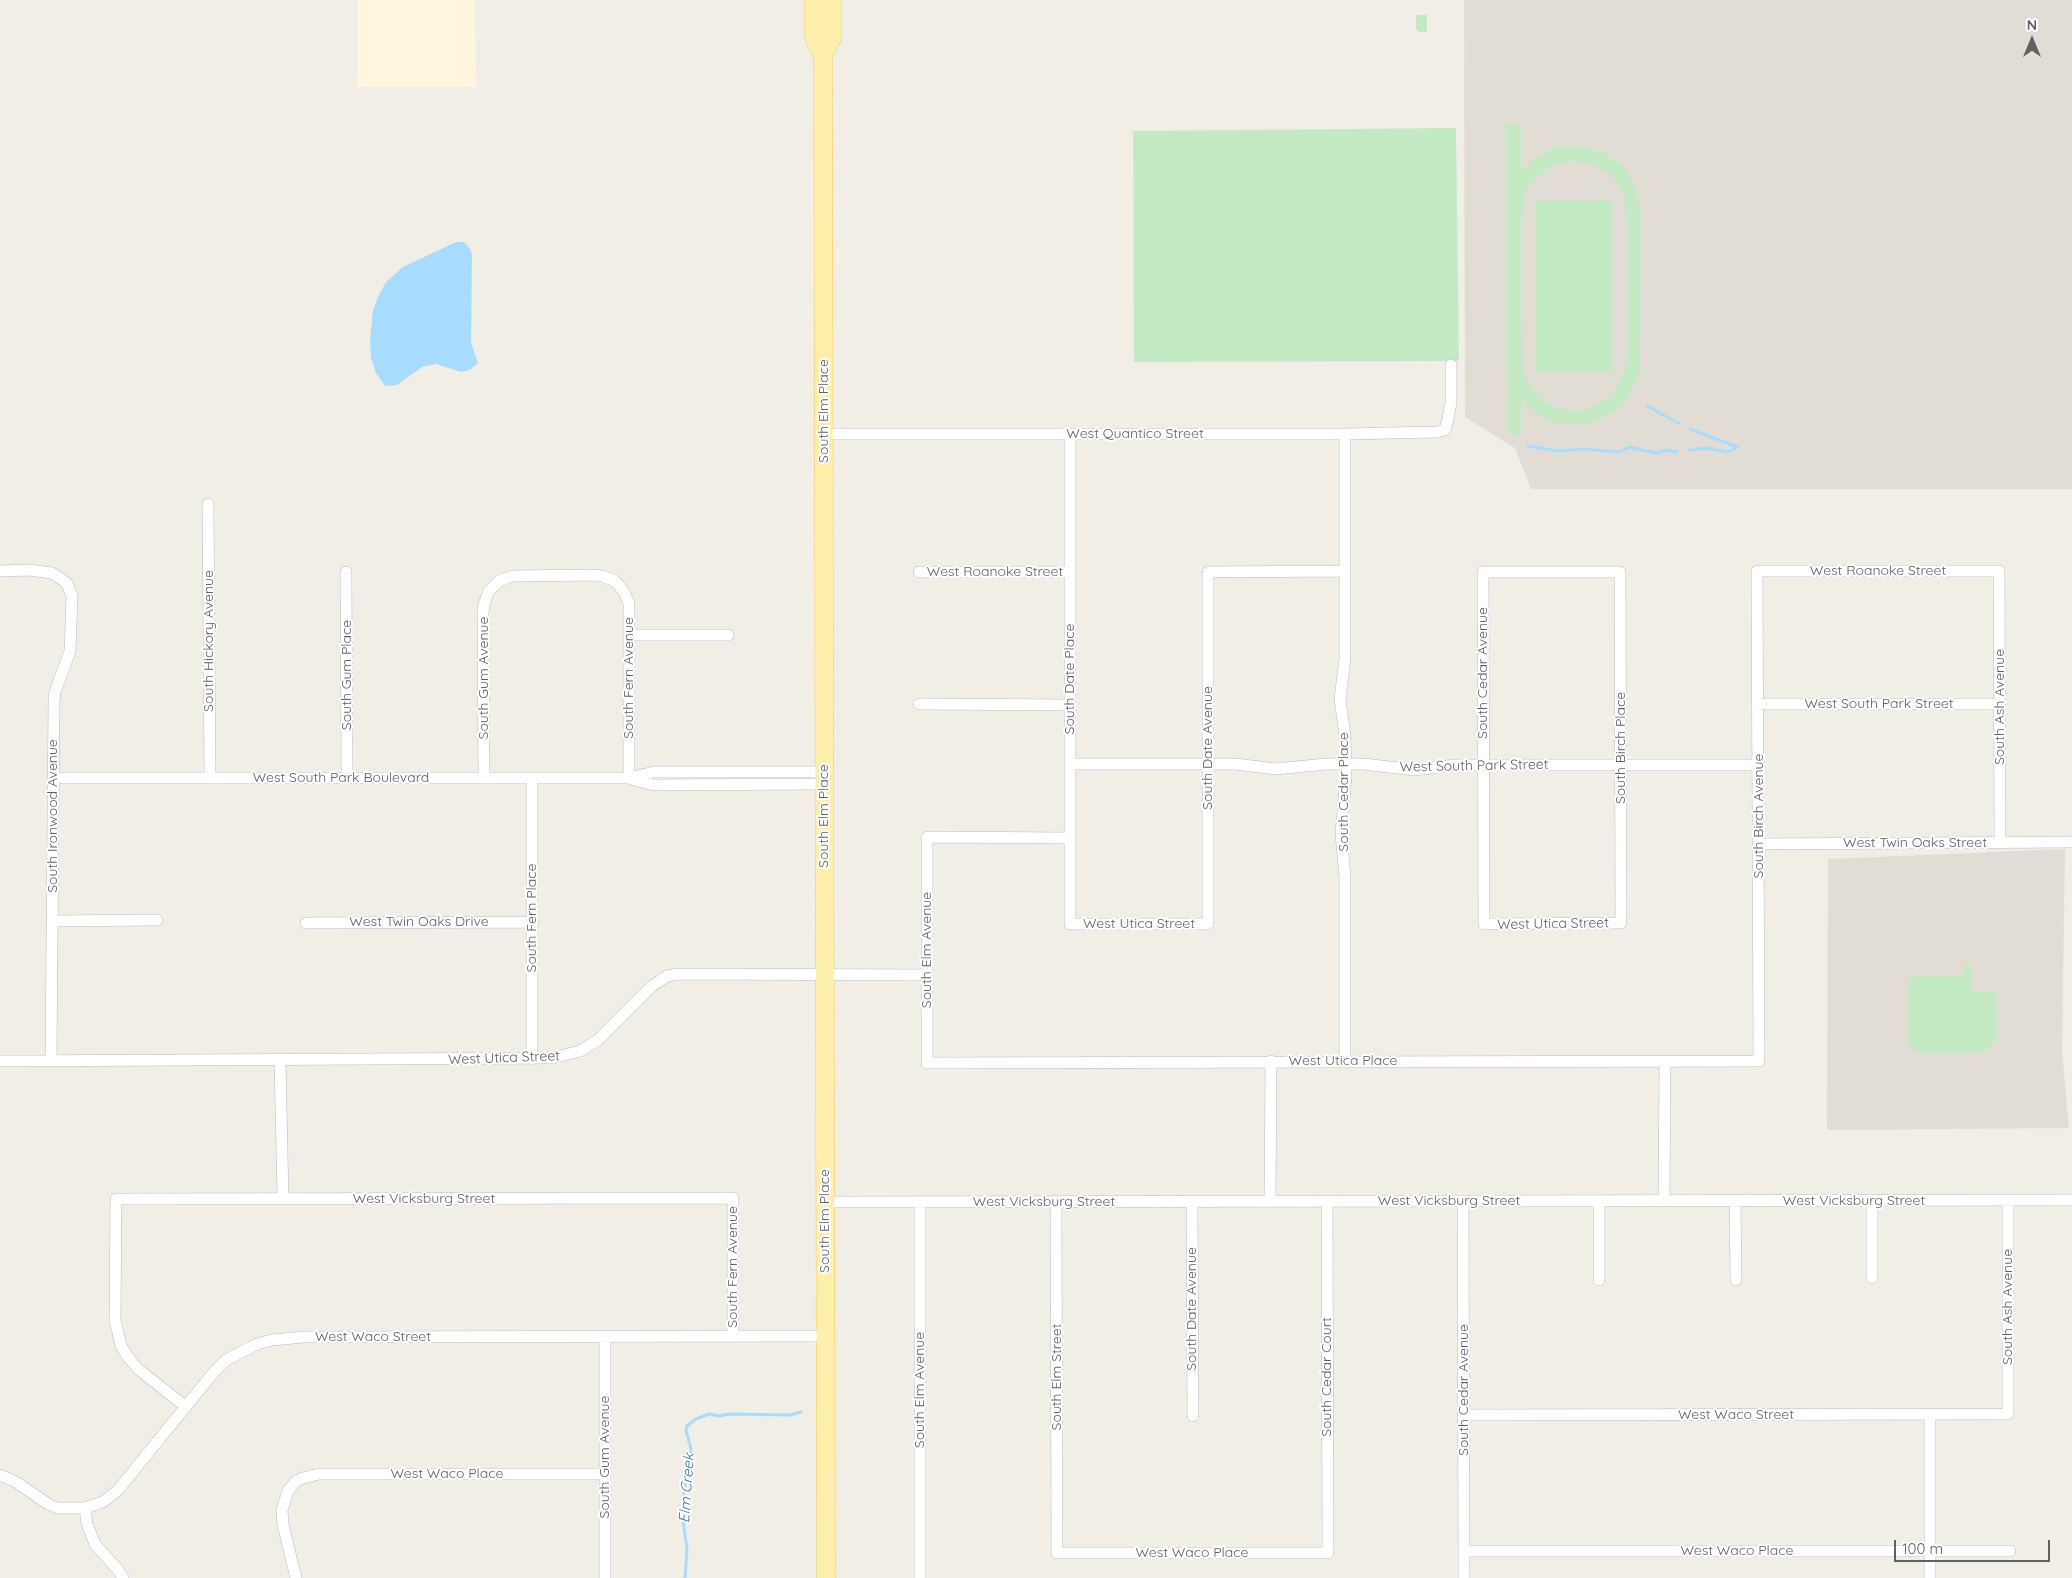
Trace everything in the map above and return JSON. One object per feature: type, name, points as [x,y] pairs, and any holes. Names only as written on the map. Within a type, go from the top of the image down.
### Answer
[{"type":"main road","name":"South Elm Place","points":[[814,0],[814,38],[823,55],[826,1578]]},
{"type":"main road","name":"South Elm Place","points":[[823,55],[832,38],[832,0]]},
{"type":"street","name":"West Quantico Street","points":[[824,434],[1345,434],[1415,433],[1445,430],[1451,403],[1451,365]]},
{"type":"street","name":"South Date Place","points":[[1070,434],[1070,924]]},
{"type":"street","name":"South Cedar Place","points":[[1345,434],[1345,658],[1340,699],[1345,736],[1346,777],[1341,834],[1345,876],[1345,1061]]},
{"type":"street","name":"South Hickory Avenue","points":[[208,504],[210,778]]},
{"type":"street","name":"South Ironwood Avenue","points":[[0,571],[41,571],[62,578],[67,583],[72,596],[72,638],[69,656],[55,692],[51,1060]]},
{"type":"street","name":"South Date Avenue","points":[[1208,924],[1208,572],[1345,571]]},
{"type":"street","name":"West Roanoke Street","points":[[1758,571],[2000,571]]},
{"type":"street","name":"South Birch Avenue","points":[[1758,571],[1759,1061]]},
{"type":"street","name":"South Ash Avenue","points":[[2000,571],[2000,842]]},
{"type":"street","name":"South Gum Place","points":[[346,572],[347,778]]},
{"type":"street","name":"West Roanoke Street","points":[[919,572],[1070,572]]},
{"type":"street","name":"South Cedar Avenue","points":[[1484,924],[1483,572],[1620,572]]},
{"type":"street","name":"South Birch Place","points":[[1620,572],[1621,923]]},
{"type":"street","name":"South Gum Avenue","points":[[484,778],[483,612],[489,591],[499,581],[512,576],[594,575],[602,576],[615,582]]},
{"type":"street","name":"South Fern Avenue","points":[[615,582],[624,592],[629,602],[630,778]]},
{"type":"street","points":[[630,635],[728,634]]},
{"type":"street","points":[[920,704],[1070,705]]},
{"type":"street","name":"West South Park Street","points":[[1758,704],[1999,704]]},
{"type":"street","name":"West South Park Street","points":[[1070,764],[1235,764],[1276,769],[1314,765],[1364,764],[1414,770],[1455,765],[1759,765]]},
{"type":"street","name":"West South Park Boulevard","points":[[53,778],[630,778],[654,772],[824,778]]},
{"type":"street","name":"South Fern Place","points":[[532,778],[532,1059]]},
{"type":"street","name":"South Elm Avenue","points":[[927,1063],[927,837],[1070,838]]},
{"type":"street","name":"West Twin Oaks Street","points":[[1759,844],[2072,842]]},
{"type":"street","points":[[53,921],[157,920]]},
{"type":"street","name":"West Twin Oaks Drive","points":[[306,923],[533,922]]},
{"type":"street","name":"West Utica Street","points":[[1484,924],[1621,923]]},
{"type":"street","name":"West Utica Street","points":[[1070,924],[1208,924]]},
{"type":"street","name":"West Utica Street","points":[[0,1060],[532,1059],[567,1056],[589,1046],[606,1033],[652,986],[667,976],[678,974],[927,975]]},
{"type":"street","points":[[280,1060],[282,1199]]},
{"type":"street","points":[[1270,1061],[1270,1202]]},
{"type":"street","points":[[1664,1201],[1665,1061]]},
{"type":"street","name":"West Utica Place","points":[[927,1063],[1759,1061]]},
{"type":"street","name":"South Fern Avenue","points":[[733,1198],[733,1336]]},
{"type":"street","name":"West Vicksburg Street","points":[[186,1408],[138,1369],[122,1346],[116,1320],[116,1199],[733,1198]]},
{"type":"street","name":"South Ash Avenue","points":[[2008,1200],[2008,1414]]},
{"type":"street","name":"West Vicksburg Street","points":[[825,1202],[2072,1200]]},
{"type":"street","name":"South Cedar Avenue","points":[[1463,1201],[1464,1578]]},
{"type":"street","points":[[1599,1201],[1599,1280]]},
{"type":"street","points":[[1735,1201],[1736,1280]]},
{"type":"street","points":[[1872,1201],[1872,1278]]},
{"type":"street","name":"South Elm Avenue","points":[[920,1202],[920,1578]]},
{"type":"street","name":"South Elm Street","points":[[1056,1202],[1057,1553]]},
{"type":"street","name":"South Date Avenue","points":[[1192,1202],[1193,1416]]},
{"type":"street","name":"South Cedar Court","points":[[1327,1202],[1328,1553]]},
{"type":"street","name":"West Waco Street","points":[[0,1475],[16,1482],[48,1504],[68,1509],[85,1508],[103,1502],[118,1490],[213,1373],[226,1360],[257,1344],[272,1340],[304,1337],[826,1336]]},
{"type":"street","name":"South Gum Avenue","points":[[605,1337],[605,1578]]},
{"type":"street","name":"West Waco Street","points":[[1463,1415],[2008,1414]]},
{"type":"street","points":[[1930,1415],[1930,1578]]},
{"type":"street","name":"West Waco Place","points":[[296,1578],[282,1516],[285,1497],[292,1486],[303,1478],[319,1474],[605,1474]]},
{"type":"street","points":[[85,1508],[87,1524],[95,1544],[123,1578]]},
{"type":"street","name":"West Waco Place","points":[[1464,1551],[2010,1551]]},
{"type":"street","name":"West Waco Place","points":[[1057,1553],[1328,1553]]},
{"type":"shaded area","points":[[358,0],[475,0],[476,87],[358,87]]},
{"type":"shaded area","points":[[1464,0],[2072,0],[2072,489],[1531,489],[1515,448],[1465,417]]},
{"type":"shaded area","points":[[2065,849],[2062,1051],[2069,1128],[1827,1130],[1828,859]]},
{"type":"green space","points":[[1416,15],[1427,15],[1427,32],[1419,32],[1416,29]]},
{"type":"green space","points":[[1506,124],[1521,125],[1521,172],[1535,158],[1563,146],[1584,147],[1604,153],[1621,165],[1628,173],[1637,192],[1641,212],[1640,369],[1628,398],[1613,413],[1594,422],[1574,425],[1553,422],[1534,412],[1522,400],[1521,434],[1507,434]],"holes":[[[1574,161],[1592,164],[1608,173],[1624,195],[1627,224],[1627,359],[1623,377],[1608,399],[1592,408],[1574,411],[1556,408],[1548,404],[1534,392],[1525,377],[1522,359],[1521,220],[1525,195],[1534,179],[1541,173],[1556,164]]]},
{"type":"green space","points":[[1456,128],[1459,361],[1134,362],[1133,131]]},
{"type":"green space","points":[[1536,200],[1612,200],[1612,372],[1536,372]]},
{"type":"green space","points":[[1963,964],[1971,964],[1972,991],[1996,991],[1997,1035],[1995,1041],[1989,1049],[1982,1052],[1925,1054],[1916,1051],[1911,1047],[1908,1039],[1908,981],[1911,981],[1911,976],[1963,976]]},
{"type":"water","points":[[456,242],[464,242],[472,255],[471,343],[478,363],[470,370],[461,372],[436,364],[422,367],[397,385],[385,386],[376,373],[371,358],[370,340],[373,310],[378,297],[386,282],[403,267]]},
{"type":"waterway","points":[[1647,406],[1680,424]]},
{"type":"waterway","points":[[1690,429],[1738,447]]},
{"type":"waterway","points":[[1528,446],[1558,451],[1583,449],[1619,452],[1629,447],[1656,453],[1666,450],[1677,452]]},
{"type":"waterway","points":[[1690,450],[1705,448],[1728,452],[1738,447]]},
{"type":"waterway","name":"Elm Creek","points":[[685,1578],[687,1549],[683,1520],[684,1489],[691,1449],[686,1430],[687,1426],[696,1419],[709,1414],[720,1416],[729,1414],[790,1415],[801,1412]]}]
